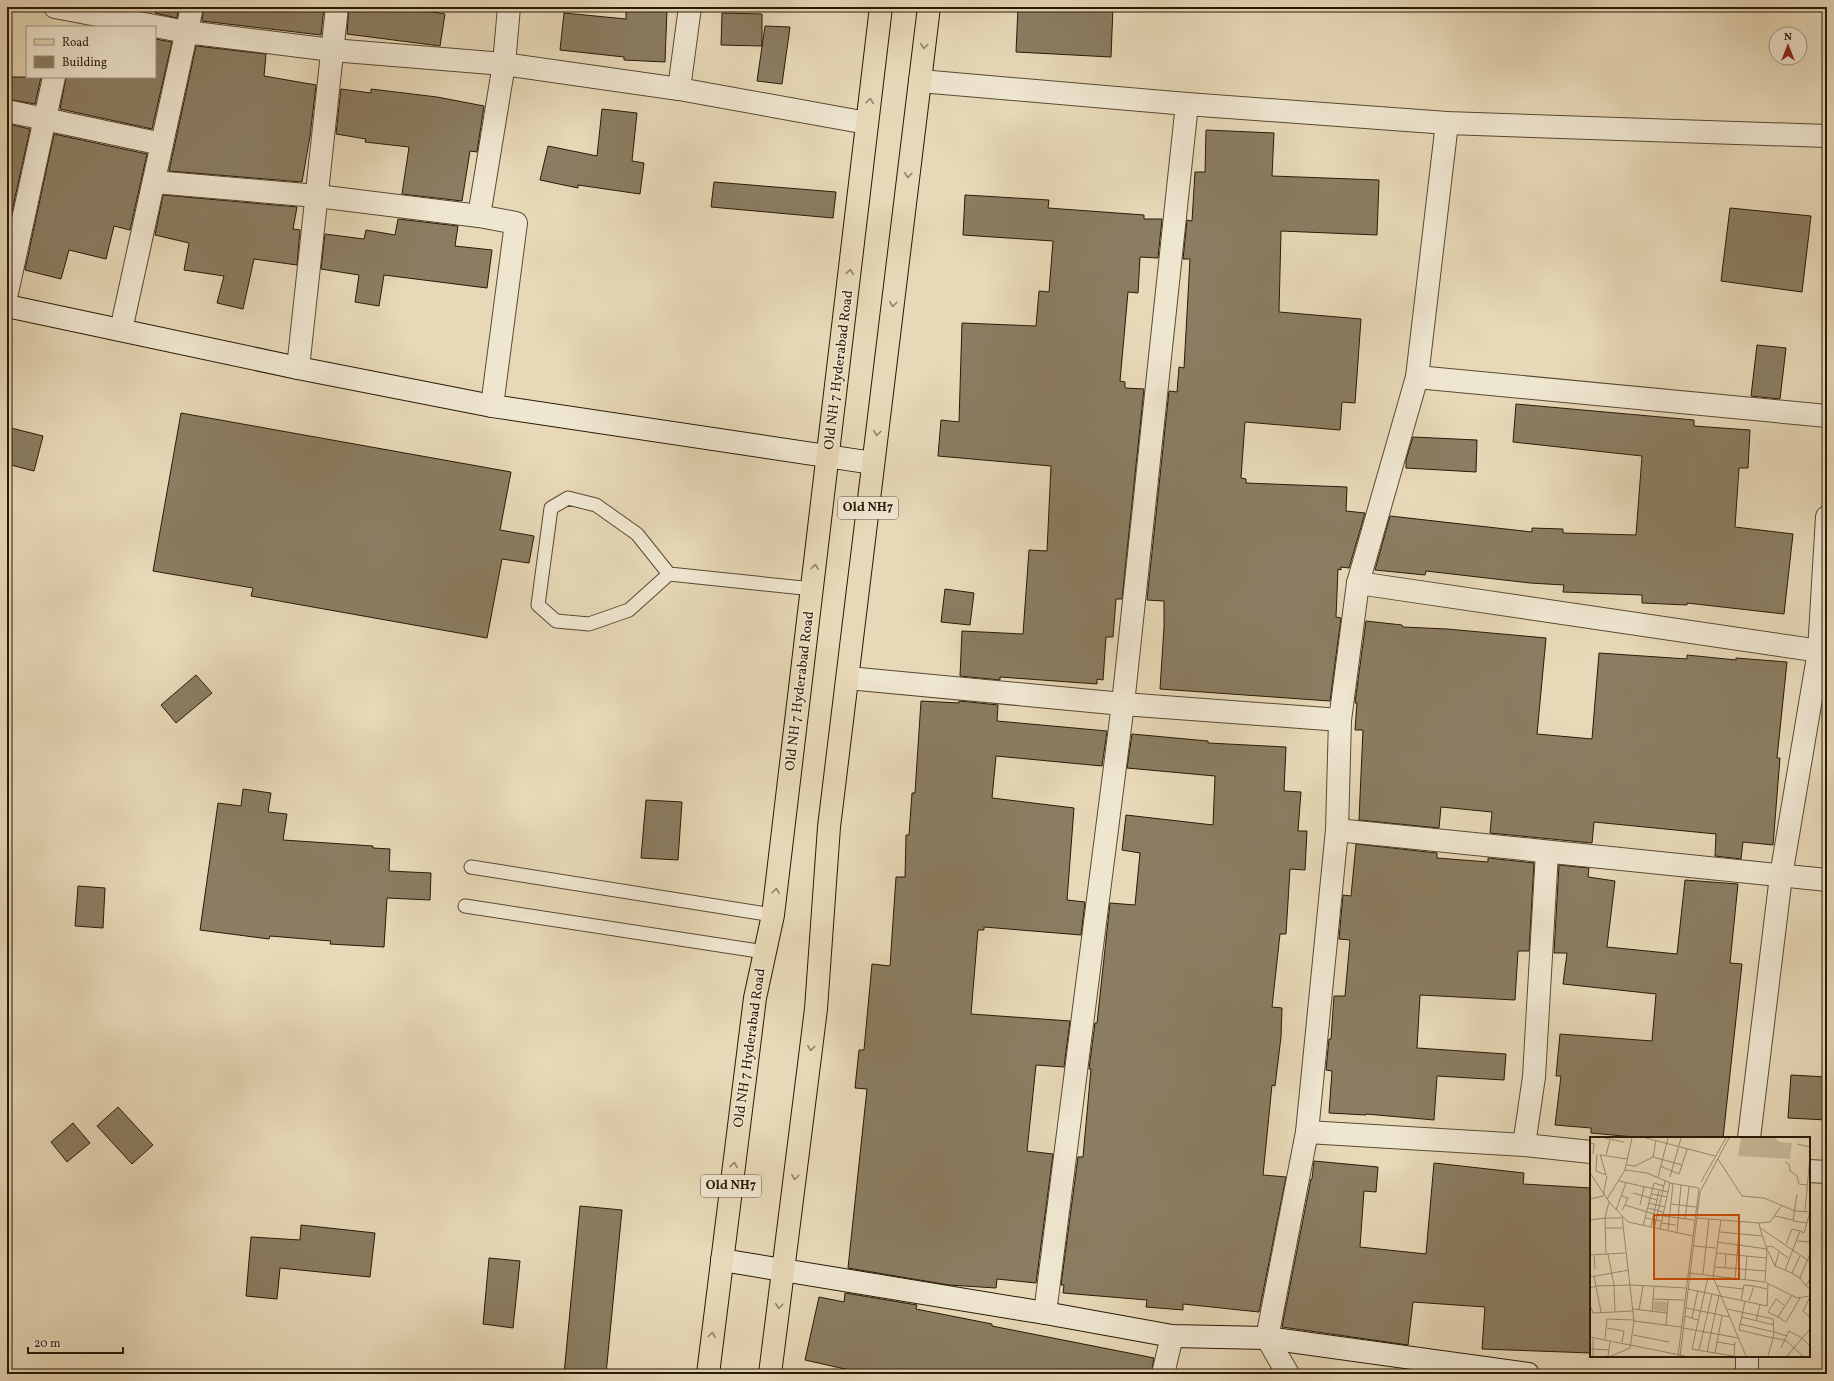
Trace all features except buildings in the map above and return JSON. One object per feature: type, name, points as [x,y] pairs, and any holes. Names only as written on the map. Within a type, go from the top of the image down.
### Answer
[{"type":"main road","name":"Old NH 7 Hyderabad Road","points":[[708,1374],[755,998],[773,915],[813,589],[881,7]]},
{"type":"main road","name":"Old NH7","points":[[770,1374],[816,1009],[829,827],[928,7]]},
{"type":"street","points":[[121,330],[192,7]]},
{"type":"street","points":[[298,368],[337,7]]},
{"type":"street","points":[[479,216],[504,64],[509,7]]},
{"type":"street","points":[[679,89],[690,7]]},
{"type":"street","points":[[64,13],[147,26]]},
{"type":"street","points":[[156,27],[332,50],[504,64],[679,89],[867,123]]},
{"type":"street","points":[[7,293],[54,78]]},
{"type":"street","points":[[920,81],[1187,104],[1447,123],[1827,136]]},
{"type":"street","points":[[1045,1313],[1123,704],[1187,104]]},
{"type":"street","points":[[7,111],[162,144]]},
{"type":"street","points":[[1288,1374],[1267,1338],[1307,1132],[1337,830],[1340,720],[1358,583],[1417,377],[1447,123]]},
{"type":"street","points":[[154,182],[317,196],[479,216],[516,223],[492,406]]},
{"type":"street","points":[[7,306],[298,368],[492,406],[873,464]]},
{"type":"street","points":[[1417,377],[1827,416]]},
{"type":"street","points":[[1749,1137],[1780,876],[1823,652],[1827,517]]},
{"type":"street","points":[[1358,583],[1823,652]]},
{"type":"street","points":[[848,678],[1123,704],[1340,720]]},
{"type":"street","points":[[1337,830],[1827,880]]},
{"type":"street","points":[[1524,1145],[1534,1077],[1547,852]]},
{"type":"street","points":[[1307,1132],[1524,1145],[1590,1152]]},
{"type":"street","points":[[1810,1171],[1827,1172]]},
{"type":"street","points":[[722,1260],[1045,1313],[1172,1336],[1267,1338],[1528,1374]]},
{"type":"street","points":[[1163,1374],[1172,1336]]},
{"type":"street","points":[[1747,1357],[1747,1374]]},
{"type":"lane","points":[[669,574],[629,610],[590,624],[556,621],[538,605],[551,508],[568,498],[596,506],[637,534],[669,574],[813,589]]},
{"type":"lane","points":[[471,867],[773,915]]},
{"type":"lane","points":[[465,906],[765,952]]}]
